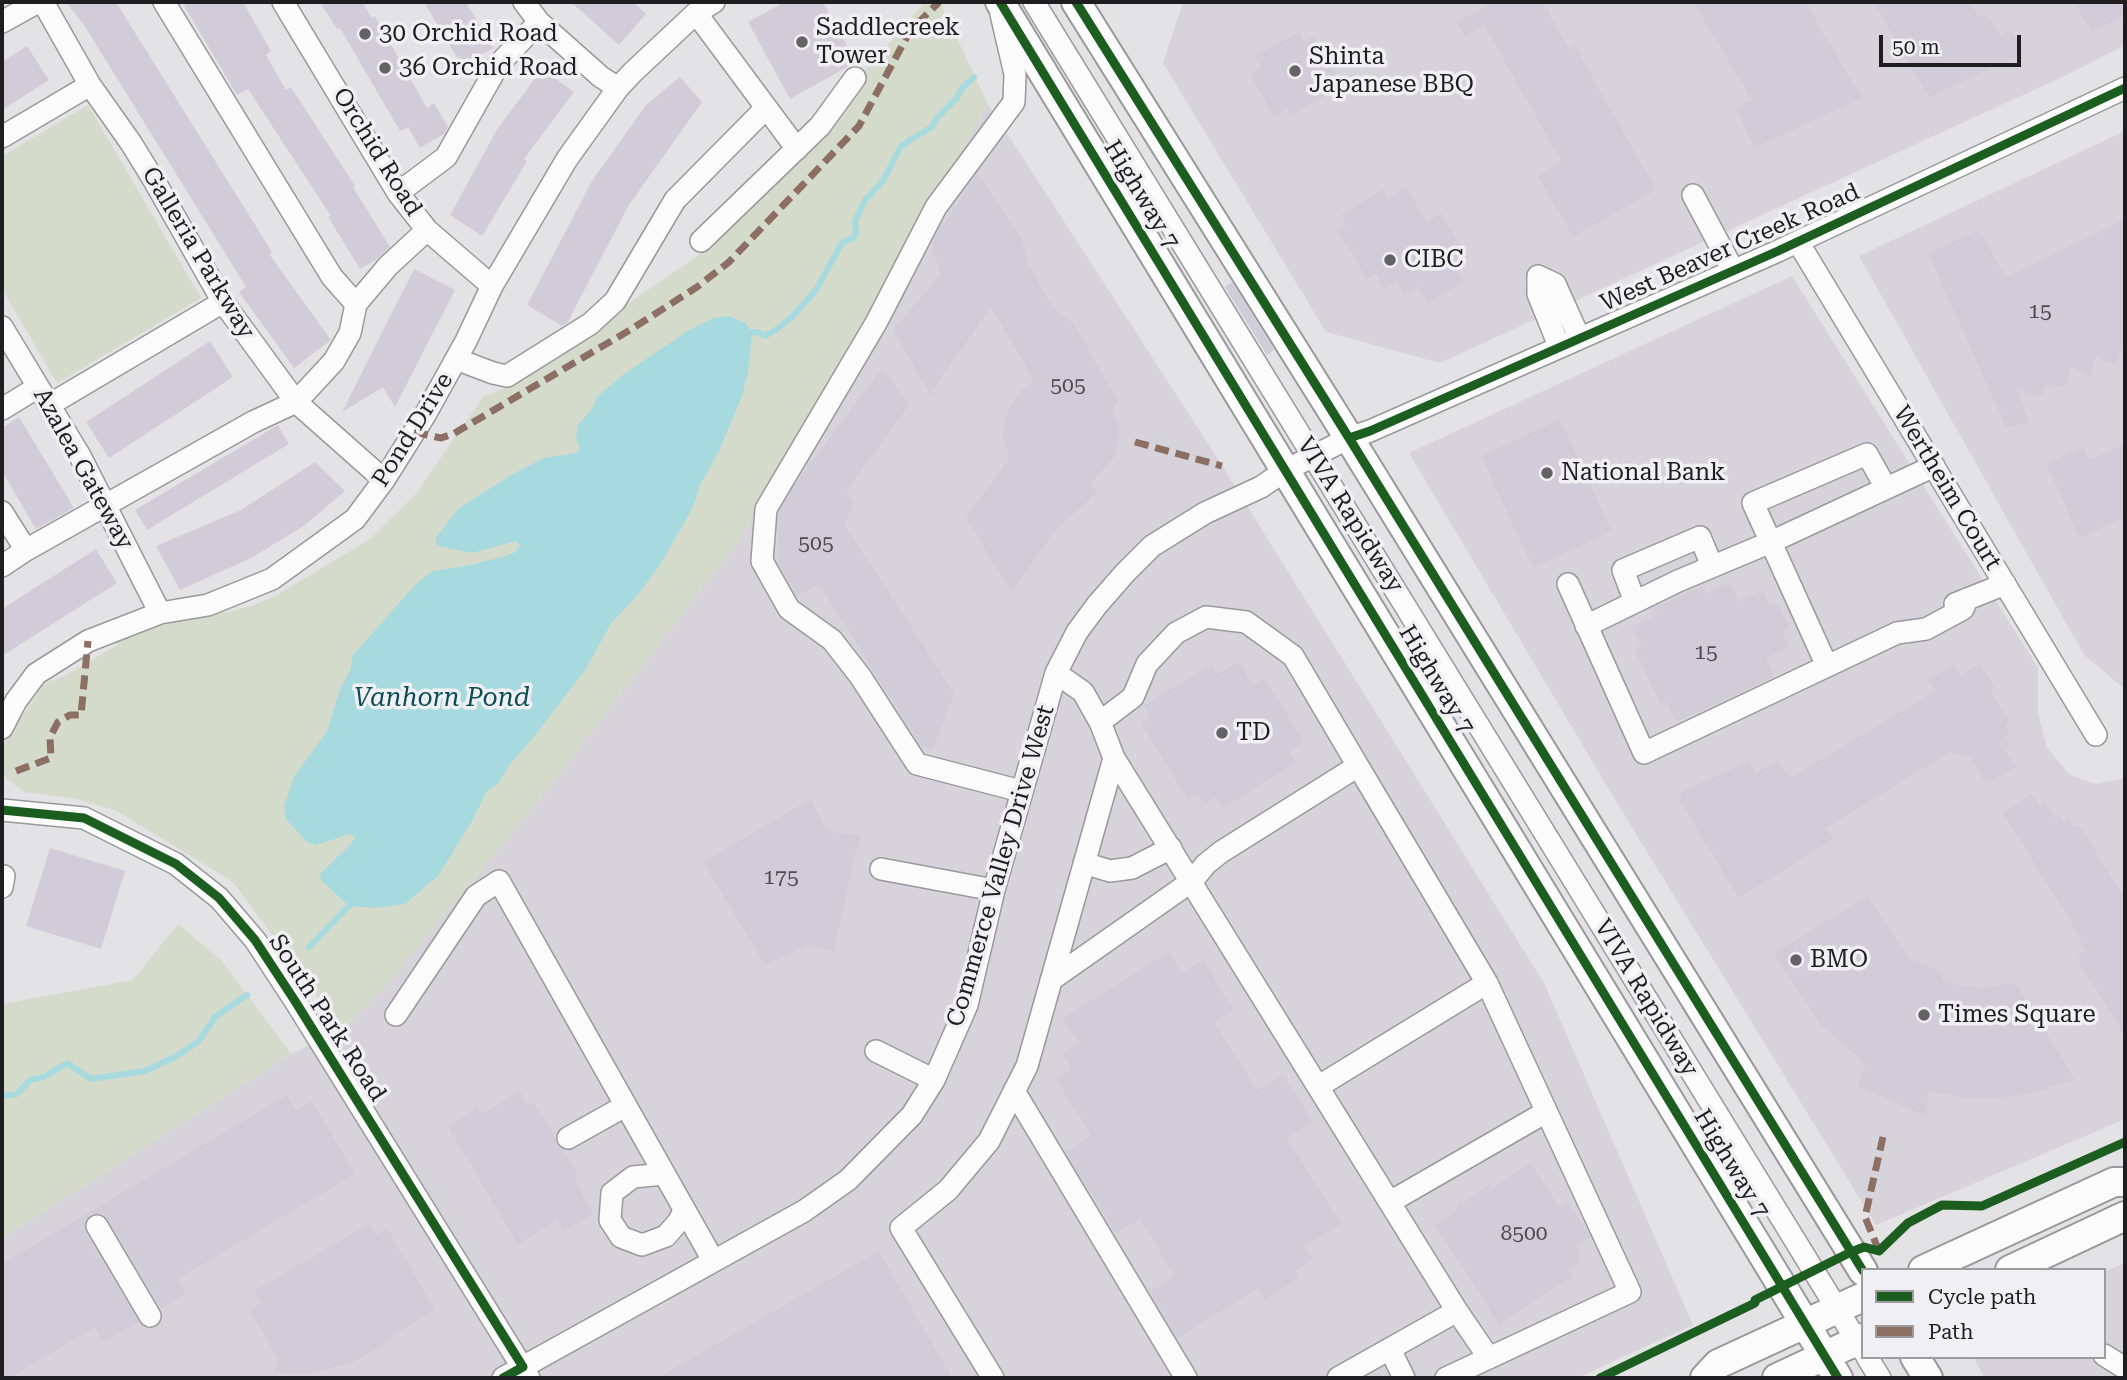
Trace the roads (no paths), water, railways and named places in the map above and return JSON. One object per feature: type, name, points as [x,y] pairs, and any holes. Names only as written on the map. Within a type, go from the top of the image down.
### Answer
[{"type":"main road","name":"Highway 7","points":[[999,2],[1831,1367]]},
{"type":"main road","name":"Highway 7","points":[[1076,2],[1349,438],[1861,1268]]},
{"type":"main road","points":[[1927,1268],[2114,1182],[2125,1182]]},
{"type":"main road","points":[[2014,1268],[2125,1216]]},
{"type":"main road","points":[[1705,1378],[1718,1364],[1861,1298]]},
{"type":"main road","points":[[1777,1378],[1831,1367],[1861,1348]]},
{"type":"main road","points":[[1916,1359],[1928,1378]]},
{"type":"street","points":[[2,22],[40,2]]},
{"type":"street","name":"Galleria Parkway","points":[[40,2],[90,85],[137,153],[223,302],[296,402],[384,480]]},
{"type":"street","points":[[164,2],[332,277],[356,304]]},
{"type":"street","name":"Orchid Road","points":[[283,2],[398,193],[427,230],[492,286]]},
{"type":"street","points":[[524,2],[539,22],[601,77],[618,88]]},
{"type":"street","points":[[999,2],[1015,74],[1014,102],[936,207],[876,323],[766,509],[762,561],[789,609],[832,640],[860,676],[917,764],[1021,791]]},
{"type":"street","name":"VIVA Rapidway","points":[[1034,2],[1861,1345]]},
{"type":"street","points":[[705,8],[766,108],[797,149]]},
{"type":"street","name":"Pond Drive","points":[[2,729],[9,694],[88,641],[160,613],[208,605],[272,579],[355,519],[384,480],[456,359],[492,286],[567,159],[618,88],[705,8]]},
{"type":"street","points":[[398,193],[446,157],[498,65],[539,22]]},
{"type":"street","points":[[701,241],[820,125],[855,78]]},
{"type":"street","points":[[2,137],[90,85]]},
{"type":"street","name":"West Beaver Creek Road","points":[[1314,458],[1349,438],[1798,242],[1948,169],[2125,88]]},
{"type":"street","points":[[456,359],[507,376],[590,324],[615,301],[675,200],[766,108]]},
{"type":"street","points":[[1693,195],[1733,271]]},
{"type":"street","points":[[2,566],[253,422],[296,402],[334,361],[350,333],[356,304],[388,266],[427,230]]},
{"type":"street","name":"Wertheim Court","points":[[1798,242],[2096,734]]},
{"type":"street","points":[[1559,346],[1538,294],[1538,276],[1555,284],[1579,337]]},
{"type":"street","points":[[2,409],[44,396],[223,302]]},
{"type":"street","name":"Azalea Gateway","points":[[2,327],[80,456],[160,613]]},
{"type":"street","points":[[1827,666],[1753,503],[1867,454],[1886,488]]},
{"type":"street","name":"Commerce Valley Drive West","points":[[503,1378],[526,1373],[713,1260],[804,1211],[848,1180],[912,1115],[934,1080],[967,1005],[1021,791],[1056,673],[1077,632],[1097,605],[1152,546],[1205,513],[1314,458]]},
{"type":"street","points":[[1586,626],[1934,466]]},
{"type":"street","points":[[2,512],[26,550]]},
{"type":"street","points":[[1635,602],[1623,570],[1700,537],[1713,566]]},
{"type":"street","points":[[1568,584],[1644,753],[1897,633],[1926,629],[1963,609],[1967,599]]},
{"type":"street","points":[[1914,619],[2005,584]]},
{"type":"street","points":[[1100,722],[1133,697],[1147,664],[1175,633],[1206,617],[1247,622],[1293,656],[1486,983],[1630,1292],[1446,1378]]},
{"type":"street","points":[[1056,673],[1083,692],[1100,722],[1114,758],[1457,1311],[1489,1358]]},
{"type":"street","points":[[993,1378],[901,1228],[948,1190],[989,1142],[1027,1066],[1114,758]]},
{"type":"street","points":[[1051,980],[1192,881],[1206,864],[1221,852],[1358,766]]},
{"type":"street","name":"South Park Road","points":[[2,810],[84,818],[176,864],[219,898],[255,940],[295,1001],[526,1373]]},
{"type":"street","points":[[1084,863],[1110,871],[1132,868],[1171,848]]},
{"type":"street","points":[[881,869],[994,890]]},
{"type":"street","points":[[2,876],[2,887]]},
{"type":"street","points":[[396,1014],[476,897],[499,881],[713,1260]]},
{"type":"street","points":[[1319,1086],[1486,983]]},
{"type":"street","points":[[876,1051],[934,1080]]},
{"type":"street","points":[[1014,1091],[1186,1378]]},
{"type":"street","points":[[568,1139],[625,1106]]},
{"type":"street","points":[[1390,1202],[1546,1112]]},
{"type":"street","points":[[664,1174],[633,1177],[612,1193],[610,1220],[621,1237],[642,1245],[666,1236],[679,1221],[684,1210]]},
{"type":"street","points":[[97,1226],[150,1316]]},
{"type":"street","points":[[1339,1378],[1457,1311]]},
{"type":"street","points":[[1390,1349],[1405,1378]]},
{"type":"street","points":[[2106,1356],[2125,1368]]},
{"type":"street","name":"VIVA Rapidway","points":[[1869,1359],[1880,1378]]},
{"type":"water","name":"Vanhorn Pond","points":[[728,316],[746,323],[752,333],[748,373],[742,396],[719,451],[700,485],[693,507],[660,565],[636,597],[611,623],[586,669],[509,765],[499,783],[487,791],[438,876],[405,904],[374,908],[349,906],[321,880],[320,874],[355,837],[349,834],[317,845],[308,843],[286,819],[284,807],[294,777],[327,731],[340,689],[350,671],[353,655],[417,583],[433,571],[502,557],[514,553],[520,546],[516,541],[472,553],[438,546],[435,539],[458,509],[511,475],[544,458],[576,453],[580,449],[576,439],[578,425],[593,408],[597,397],[624,374],[689,330],[714,318]]},
{"type":"waterway","points":[[752,333],[758,332],[765,336],[777,329],[793,316],[816,290],[842,243],[853,238],[856,233],[855,221],[865,200],[883,181],[901,146],[933,126],[936,119],[974,77]]},
{"type":"waterway","points":[[309,947],[349,906]]},
{"type":"waterway","points":[[2,1096],[17,1094],[30,1080],[44,1077],[67,1063],[91,1079],[145,1071],[175,1057],[199,1041],[215,1017],[247,995]]},
{"type":"place","name":"30 Orchid Road","points":[[365,34]]},
{"type":"place","name":"Saddlecreek Tower","points":[[802,42]]},
{"type":"place","name":"36 Orchid Road","points":[[385,68]]},
{"type":"place","name":"Shinta Japanese BBQ","points":[[1295,71]]},
{"type":"place","name":"CIBC","points":[[1390,260]]},
{"type":"place","name":"National Bank","points":[[1547,473]]},
{"type":"place","name":"TD","points":[[1222,733]]},
{"type":"place","name":"BMO","points":[[1796,960]]},
{"type":"place","name":"Times Square","points":[[1924,1015]]}]
